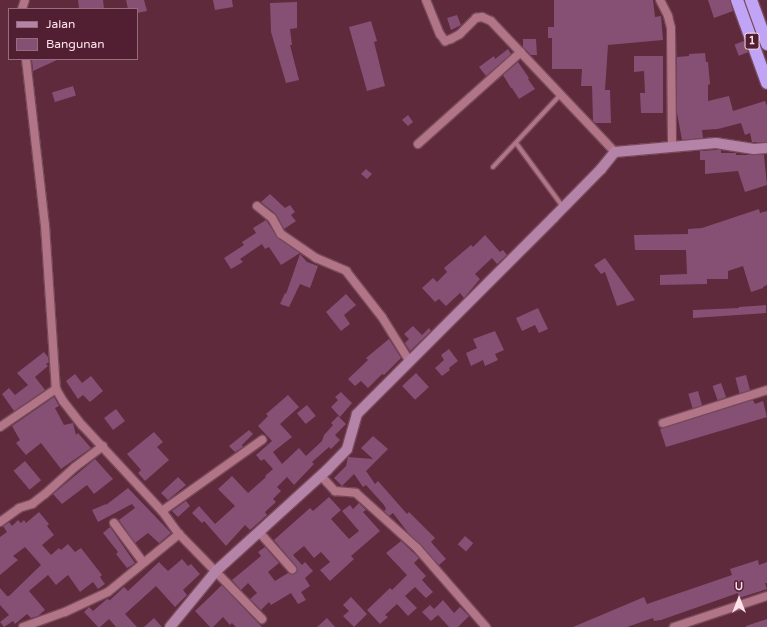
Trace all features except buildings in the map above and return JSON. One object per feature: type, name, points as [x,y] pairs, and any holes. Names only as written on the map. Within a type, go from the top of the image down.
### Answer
[{"type":"highway","name":"1","points":[[737,0],[767,83]]},
{"type":"highway","name":"1","points":[[751,0],[767,44]]},
{"type":"street","points":[[426,0],[444,40],[451,39],[473,20],[482,17],[491,21],[615,152]]},
{"type":"street","points":[[660,0],[668,16],[671,28],[672,146]]},
{"type":"street","points":[[418,144],[521,52]]},
{"type":"street","points":[[26,60],[45,225],[56,389],[63,401],[162,511],[179,534],[262,618]]},
{"type":"street","points":[[170,627],[216,571],[321,476],[347,449],[356,414],[410,362],[473,296],[563,208],[601,169],[615,152],[716,142],[754,149],[767,148]]},
{"type":"street","points":[[257,206],[272,218],[281,234],[316,258],[346,272],[382,317],[410,362]]},
{"type":"street","points":[[0,427],[56,389]]},
{"type":"street","points":[[664,423],[767,390]]},
{"type":"street","points":[[162,511],[262,440]]},
{"type":"street","points":[[0,522],[19,508],[32,504],[74,467],[103,446]]},
{"type":"street","points":[[321,476],[335,491],[356,493],[417,548],[486,627]]},
{"type":"street","points":[[114,523],[143,562]]},
{"type":"street","points":[[259,532],[292,569]]},
{"type":"street","points":[[23,627],[65,612],[108,592],[179,534]]},
{"type":"street","points":[[674,627],[767,596]]},
{"type":"lane","points":[[493,167],[561,94]]},
{"type":"lane","points":[[516,142],[563,208]]}]
